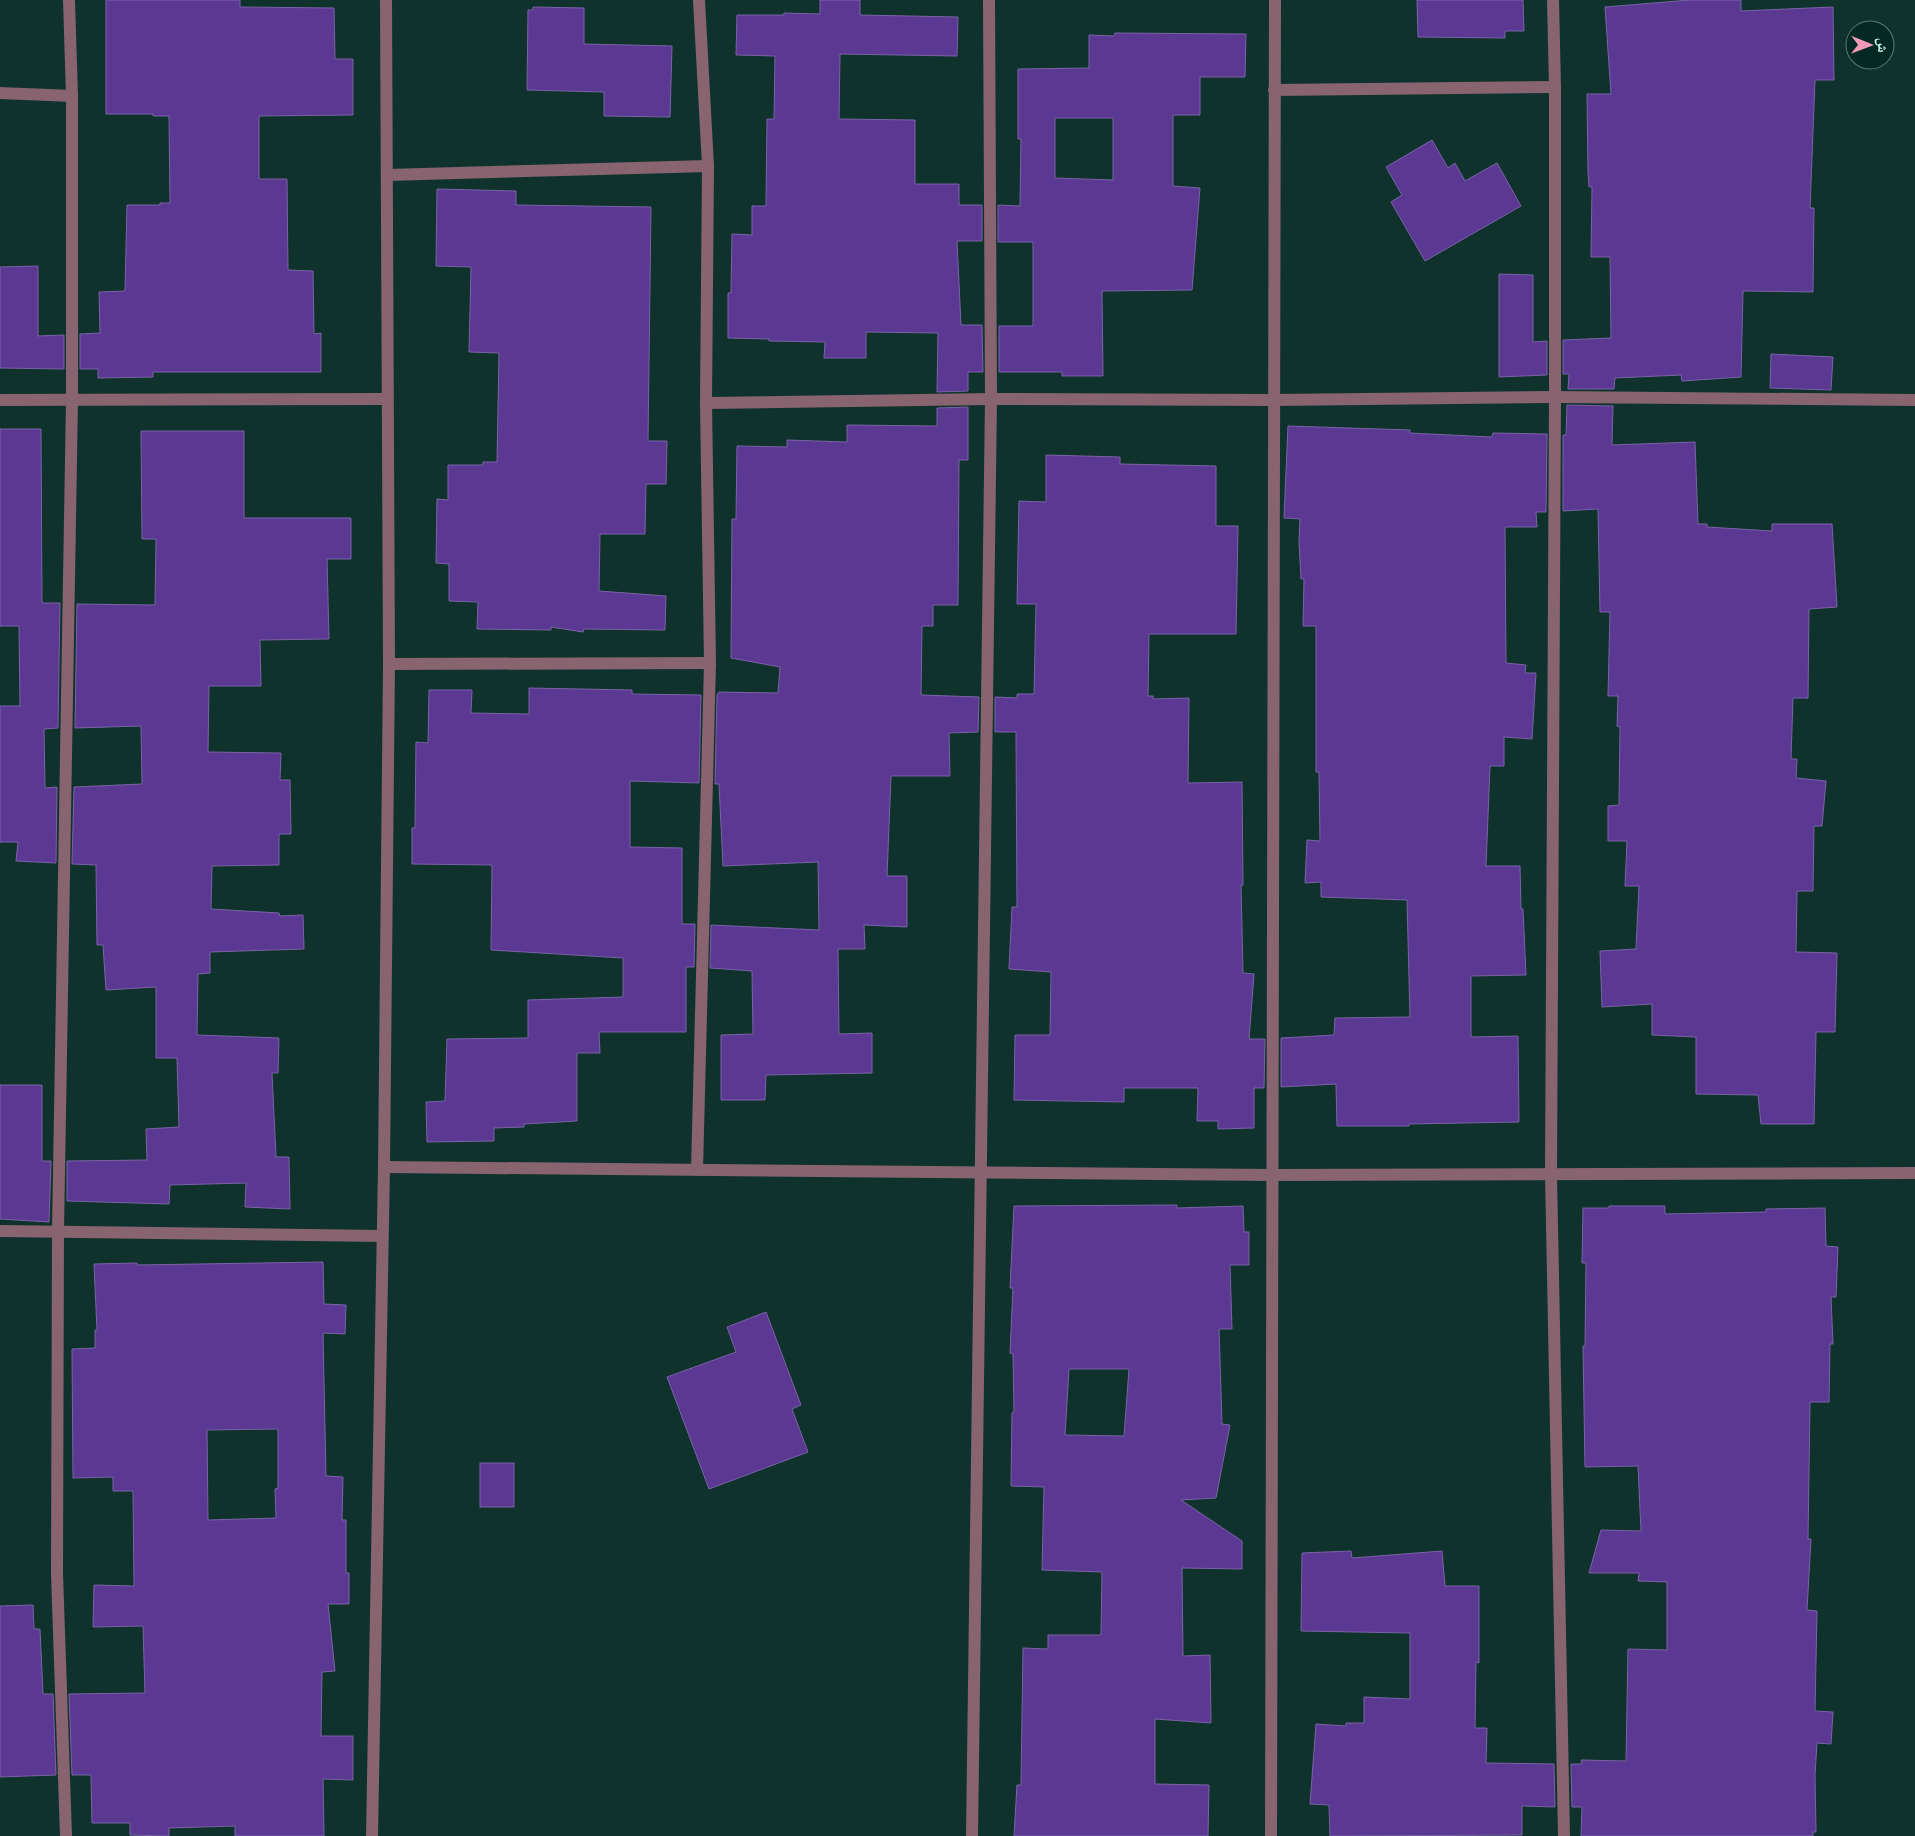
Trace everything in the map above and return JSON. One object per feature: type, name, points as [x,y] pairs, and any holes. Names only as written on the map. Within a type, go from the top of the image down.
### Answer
[{"type":"street","points":[[66,1836],[57,1574],[58,1231],[72,400],[72,96],[70,0]]},
{"type":"street","points":[[372,1836],[384,1167],[388,664],[386,0]]},
{"type":"street","points":[[697,1170],[710,663],[706,403],[708,166],[698,0]]},
{"type":"street","points":[[972,1836],[991,399],[989,0]]},
{"type":"street","points":[[1271,1836],[1275,0]]},
{"type":"street","points":[[1553,0],[1555,87],[1555,397],[1551,1174],[1564,1836]]},
{"type":"street","points":[[1274,90],[1555,87]]},
{"type":"street","points":[[0,93],[72,96]]},
{"type":"street","points":[[387,175],[708,166]]},
{"type":"street","points":[[706,403],[991,399],[1273,400],[1555,397],[1915,400]]},
{"type":"street","points":[[0,400],[387,399]]},
{"type":"street","points":[[388,664],[710,663]]},
{"type":"street","points":[[384,1167],[1272,1175],[1915,1173]]},
{"type":"street","points":[[0,1231],[382,1236]]},
{"type":"building","points":[[106,0],[240,0],[240,7],[334,8],[335,59],[353,59],[353,115],[259,116],[259,179],[287,179],[288,270],[313,271],[314,334],[321,333],[321,372],[153,372],[153,377],[98,378],[98,369],[80,369],[80,334],[100,333],[99,292],[125,291],[127,205],[160,205],[160,203],[170,203],[169,116],[106,114]]},
{"type":"building","points":[[820,0],[860,0],[860,15],[958,17],[957,56],[840,54],[839,119],[915,120],[915,184],[959,184],[959,205],[982,205],[982,241],[957,241],[961,325],[982,325],[983,372],[968,372],[968,391],[937,392],[938,333],[866,332],[866,358],[824,358],[825,342],[728,338],[728,293],[731,293],[732,234],[752,235],[752,206],[766,206],[767,119],[774,119],[775,56],[736,55],[737,15],[820,14]]},
{"type":"building","points":[[1417,0],[1523,0],[1524,31],[1505,31],[1505,38],[1418,37]]},
{"type":"building","points":[[1690,0],[1741,0],[1741,11],[1833,7],[1834,80],[1815,80],[1810,208],[1814,208],[1813,292],[1743,291],[1741,377],[1682,381],[1681,375],[1615,378],[1614,389],[1568,389],[1569,374],[1563,374],[1563,340],[1611,338],[1610,257],[1591,257],[1592,187],[1589,187],[1588,172],[1587,94],[1611,94],[1605,7]]},
{"type":"building","points":[[533,7],[584,8],[584,44],[672,46],[670,117],[604,116],[604,92],[527,90],[528,10],[533,10]]},
{"type":"building","points":[[1115,33],[1246,34],[1245,77],[1200,77],[1200,115],[1173,115],[1173,186],[1200,188],[1192,290],[1102,291],[1103,376],[1062,376],[1062,372],[999,372],[999,326],[1033,326],[1033,242],[998,242],[998,205],[1020,206],[1021,139],[1018,139],[1018,69],[1089,68],[1089,35],[1114,36]],"holes":[[[1055,118],[1113,118],[1113,180],[1055,178]]]},
{"type":"building","points":[[1432,140],[1448,168],[1455,163],[1465,181],[1497,163],[1521,206],[1425,261],[1391,202],[1402,195],[1386,167]]},
{"type":"building","points":[[437,189],[516,191],[516,205],[651,207],[648,441],[667,441],[666,484],[646,484],[645,534],[600,534],[599,591],[666,596],[665,630],[584,629],[583,632],[551,627],[551,630],[477,629],[478,602],[449,601],[449,564],[436,563],[437,499],[448,500],[448,465],[483,465],[483,462],[497,462],[499,353],[469,352],[471,267],[436,266]]},
{"type":"building","points":[[38,266],[38,336],[64,335],[64,369],[0,368],[0,267]]},
{"type":"building","points":[[1499,274],[1533,275],[1533,342],[1547,341],[1547,375],[1499,377]]},
{"type":"building","points":[[1771,354],[1833,357],[1831,390],[1770,388]]},
{"type":"building","points":[[1567,405],[1613,406],[1612,445],[1695,442],[1698,524],[1707,524],[1707,527],[1772,531],[1772,524],[1832,524],[1837,607],[1809,609],[1808,698],[1793,698],[1791,759],[1797,759],[1796,778],[1826,781],[1822,826],[1814,826],[1813,891],[1797,891],[1796,952],[1837,953],[1835,1032],[1816,1032],[1814,1124],[1761,1124],[1758,1095],[1696,1094],[1696,1037],[1652,1035],[1652,1004],[1602,1007],[1600,951],[1636,949],[1639,886],[1625,886],[1627,841],[1608,841],[1608,806],[1619,805],[1620,727],[1617,726],[1618,696],[1608,696],[1610,612],[1600,612],[1598,509],[1563,511],[1563,435],[1566,435]]},
{"type":"building","points":[[968,407],[968,460],[959,460],[958,605],[933,605],[933,626],[922,626],[921,695],[979,697],[978,732],[949,733],[950,776],[891,776],[887,876],[907,876],[907,927],[864,925],[865,949],[838,949],[839,1034],[872,1033],[872,1073],[766,1075],[765,1100],[721,1100],[721,1035],[753,1034],[752,971],[710,968],[711,925],[819,930],[818,862],[723,866],[719,784],[715,784],[717,695],[719,692],[778,693],[780,667],[731,658],[732,519],[736,519],[737,446],[787,447],[787,440],[847,442],[847,425],[937,426],[937,408]]},
{"type":"building","points":[[1288,426],[1410,430],[1410,433],[1492,437],[1493,433],[1547,434],[1546,512],[1536,512],[1537,527],[1505,527],[1506,663],[1526,665],[1525,673],[1536,673],[1532,739],[1504,737],[1504,766],[1490,766],[1486,866],[1520,866],[1526,975],[1471,976],[1471,1037],[1518,1036],[1519,1122],[1409,1124],[1409,1126],[1337,1126],[1336,1084],[1281,1087],[1281,1038],[1334,1035],[1335,1018],[1410,1017],[1407,900],[1321,897],[1321,882],[1305,883],[1307,840],[1320,841],[1319,772],[1316,772],[1316,626],[1303,626],[1304,579],[1301,579],[1300,519],[1284,518]]},
{"type":"building","points":[[0,429],[41,429],[42,603],[60,603],[58,728],[44,729],[45,788],[57,787],[56,863],[16,861],[18,842],[0,842],[0,706],[20,706],[19,626],[0,626]]},
{"type":"building","points":[[141,431],[244,431],[244,518],[351,518],[351,559],[327,559],[329,639],[260,640],[261,686],[209,686],[208,752],[281,753],[280,780],[290,780],[291,834],[279,834],[279,865],[212,866],[211,909],[279,913],[280,916],[303,915],[304,949],[210,952],[210,973],[198,974],[197,1035],[279,1038],[278,1073],[272,1073],[276,1157],[289,1157],[290,1209],[245,1207],[246,1183],[170,1185],[169,1204],[67,1201],[67,1161],[147,1160],[146,1129],[179,1127],[177,1058],[156,1058],[156,987],[106,990],[103,945],[97,945],[96,865],[72,864],[74,787],[142,784],[141,726],[75,728],[77,604],[155,605],[156,539],[142,539]]},
{"type":"building","points":[[1046,455],[1120,457],[1120,464],[1216,466],[1216,526],[1238,526],[1236,634],[1149,634],[1148,696],[1153,696],[1153,699],[1189,698],[1188,783],[1242,782],[1243,885],[1241,885],[1243,973],[1254,974],[1249,1039],[1265,1039],[1264,1088],[1254,1088],[1254,1128],[1218,1129],[1218,1121],[1197,1121],[1198,1088],[1124,1088],[1124,1102],[1014,1100],[1015,1035],[1050,1035],[1051,972],[1009,969],[1012,907],[1017,907],[1016,732],[995,732],[995,697],[1017,698],[1017,694],[1034,694],[1036,604],[1017,604],[1019,501],[1046,502]]},
{"type":"building","points":[[529,688],[632,690],[632,694],[701,695],[699,783],[630,781],[630,847],[682,848],[682,924],[695,924],[694,967],[686,967],[686,1032],[599,1032],[600,1053],[577,1053],[577,1121],[524,1124],[524,1127],[494,1128],[494,1141],[427,1142],[426,1102],[445,1101],[447,1039],[528,1038],[528,1000],[623,997],[623,958],[491,950],[492,865],[412,864],[412,828],[415,828],[416,742],[428,743],[429,690],[472,690],[471,713],[529,714]]},
{"type":"building","points":[[0,1085],[42,1085],[42,1161],[51,1161],[49,1222],[0,1219]]},
{"type":"building","points":[[1177,1205],[1177,1208],[1243,1206],[1244,1232],[1249,1232],[1249,1265],[1230,1265],[1232,1329],[1219,1329],[1222,1424],[1230,1425],[1216,1498],[1181,1500],[1242,1541],[1242,1569],[1182,1568],[1183,1656],[1210,1655],[1211,1723],[1155,1719],[1155,1784],[1209,1785],[1208,1836],[1014,1836],[1017,1785],[1021,1785],[1023,1648],[1048,1649],[1048,1635],[1101,1635],[1102,1572],[1042,1570],[1044,1487],[1011,1486],[1012,1413],[1014,1412],[1013,1354],[1010,1353],[1013,1288],[1010,1288],[1014,1206]],"holes":[[[1069,1369],[1129,1369],[1124,1436],[1065,1435]]]},
{"type":"building","points":[[1609,1206],[1665,1206],[1665,1214],[1766,1212],[1766,1209],[1825,1208],[1826,1246],[1838,1247],[1836,1297],[1831,1297],[1833,1344],[1830,1344],[1829,1402],[1810,1402],[1808,1539],[1811,1539],[1807,1610],[1817,1611],[1815,1711],[1833,1712],[1831,1744],[1817,1743],[1815,1775],[1816,1832],[1813,1832],[1813,1836],[1581,1836],[1582,1807],[1572,1807],[1571,1764],[1582,1764],[1581,1760],[1626,1761],[1628,1649],[1667,1650],[1667,1582],[1638,1581],[1639,1573],[1589,1573],[1601,1530],[1641,1531],[1638,1466],[1585,1467],[1583,1346],[1585,1346],[1586,1263],[1582,1263],[1583,1208],[1609,1208]]},
{"type":"building","points":[[323,1262],[324,1304],[346,1305],[345,1334],[323,1333],[326,1476],[343,1477],[342,1520],[346,1520],[346,1573],[349,1573],[349,1604],[328,1604],[335,1671],[322,1672],[321,1736],[353,1736],[353,1780],[323,1779],[324,1836],[235,1836],[235,1826],[169,1828],[169,1836],[130,1835],[130,1823],[92,1823],[91,1775],[72,1775],[69,1694],[145,1693],[143,1626],[93,1627],[94,1585],[134,1586],[133,1491],[113,1491],[113,1477],[73,1478],[72,1349],[95,1348],[95,1330],[97,1330],[94,1264],[137,1263],[137,1265]],"holes":[[[278,1429],[278,1488],[275,1489],[276,1518],[208,1520],[207,1430]]]},
{"type":"building","points":[[766,1312],[801,1405],[792,1409],[808,1452],[709,1489],[667,1377],[736,1352],[727,1327]]},
{"type":"building","points":[[480,1463],[514,1463],[514,1507],[480,1507]]},
{"type":"building","points":[[1351,1551],[1352,1558],[1442,1551],[1445,1586],[1479,1586],[1479,1663],[1476,1662],[1475,1728],[1487,1728],[1486,1763],[1554,1764],[1555,1807],[1522,1806],[1522,1835],[1330,1836],[1329,1805],[1310,1804],[1316,1724],[1346,1726],[1346,1723],[1364,1723],[1364,1697],[1410,1699],[1410,1633],[1301,1631],[1302,1553]]},
{"type":"building","points":[[33,1605],[34,1629],[40,1629],[43,1694],[53,1694],[56,1775],[0,1777],[0,1606]]}]
